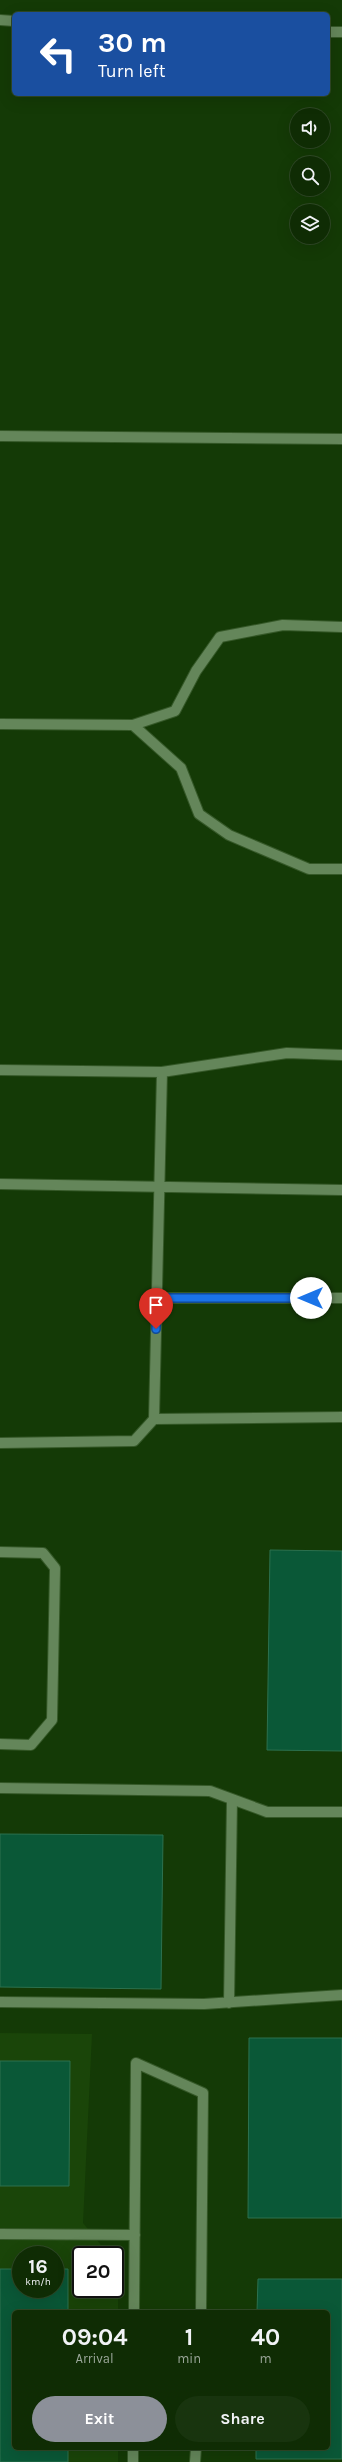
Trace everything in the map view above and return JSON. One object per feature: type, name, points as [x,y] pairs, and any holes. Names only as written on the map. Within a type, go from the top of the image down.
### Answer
[{"type":"lane","points":[[0,20],[12,21]]},
{"type":"lane","points":[[330,32],[342,32]]},
{"type":"lane","points":[[0,436],[342,439]]},
{"type":"lane","points":[[0,724],[133,725],[175,711],[196,670],[220,637],[283,625],[342,626]]},
{"type":"lane","points":[[133,725],[181,768],[199,814],[229,835],[308,869],[342,869]]},
{"type":"lane","points":[[0,1070],[162,1072],[287,1053],[342,1055]]},
{"type":"lane","points":[[0,1443],[134,1441],[154,1419],[162,1072]]},
{"type":"lane","points":[[0,1184],[342,1190]]},
{"type":"lane","points":[[157,1298],[342,1298]]},
{"type":"lane","points":[[154,1419],[342,1417]]},
{"type":"lane","points":[[0,1552],[44,1552],[55,1568],[52,1720],[31,1745],[0,1744]]},
{"type":"lane","points":[[0,1788],[210,1791],[267,1812],[342,1812]]},
{"type":"lane","points":[[229,2003],[232,1799]]},
{"type":"lane","points":[[0,2002],[204,2004],[342,1995]]},
{"type":"lane","points":[[134,2310],[136,2064],[203,2093],[201,2310]]},
{"type":"lane","points":[[0,2234],[135,2235]]},
{"type":"lane","points":[[133,2450],[133,2462]]},
{"type":"lane","points":[[195,2462],[196,2450]]},
{"type":"shaded area","points":[[0,2033],[92,2034],[83,2223],[102,2246],[72,2246],[72,2298],[118,2298],[118,2310],[12,2310],[12,2450],[118,2450],[118,2462],[0,2462]]},
{"type":"building","points":[[270,1550],[342,1551],[342,1751],[267,1750]]},
{"type":"building","points":[[0,1834],[163,1835],[161,1989],[0,1987]]},
{"type":"building","points":[[249,2038],[342,2038],[342,2218],[248,2218]]},
{"type":"building","points":[[0,2061],[70,2061],[69,2186],[0,2186]]},
{"type":"building","points":[[0,2269],[12,2269],[12,2298],[64,2298],[64,2269],[68,2269],[68,2310],[12,2310],[12,2450],[68,2450],[68,2462],[0,2462]]},
{"type":"building","points":[[258,2279],[342,2279],[342,2459],[256,2459],[256,2450],[330,2450],[330,2310],[257,2310]]},
{"type":"route","points":[[156,1329],[157,1298],[311,1298]]}]
